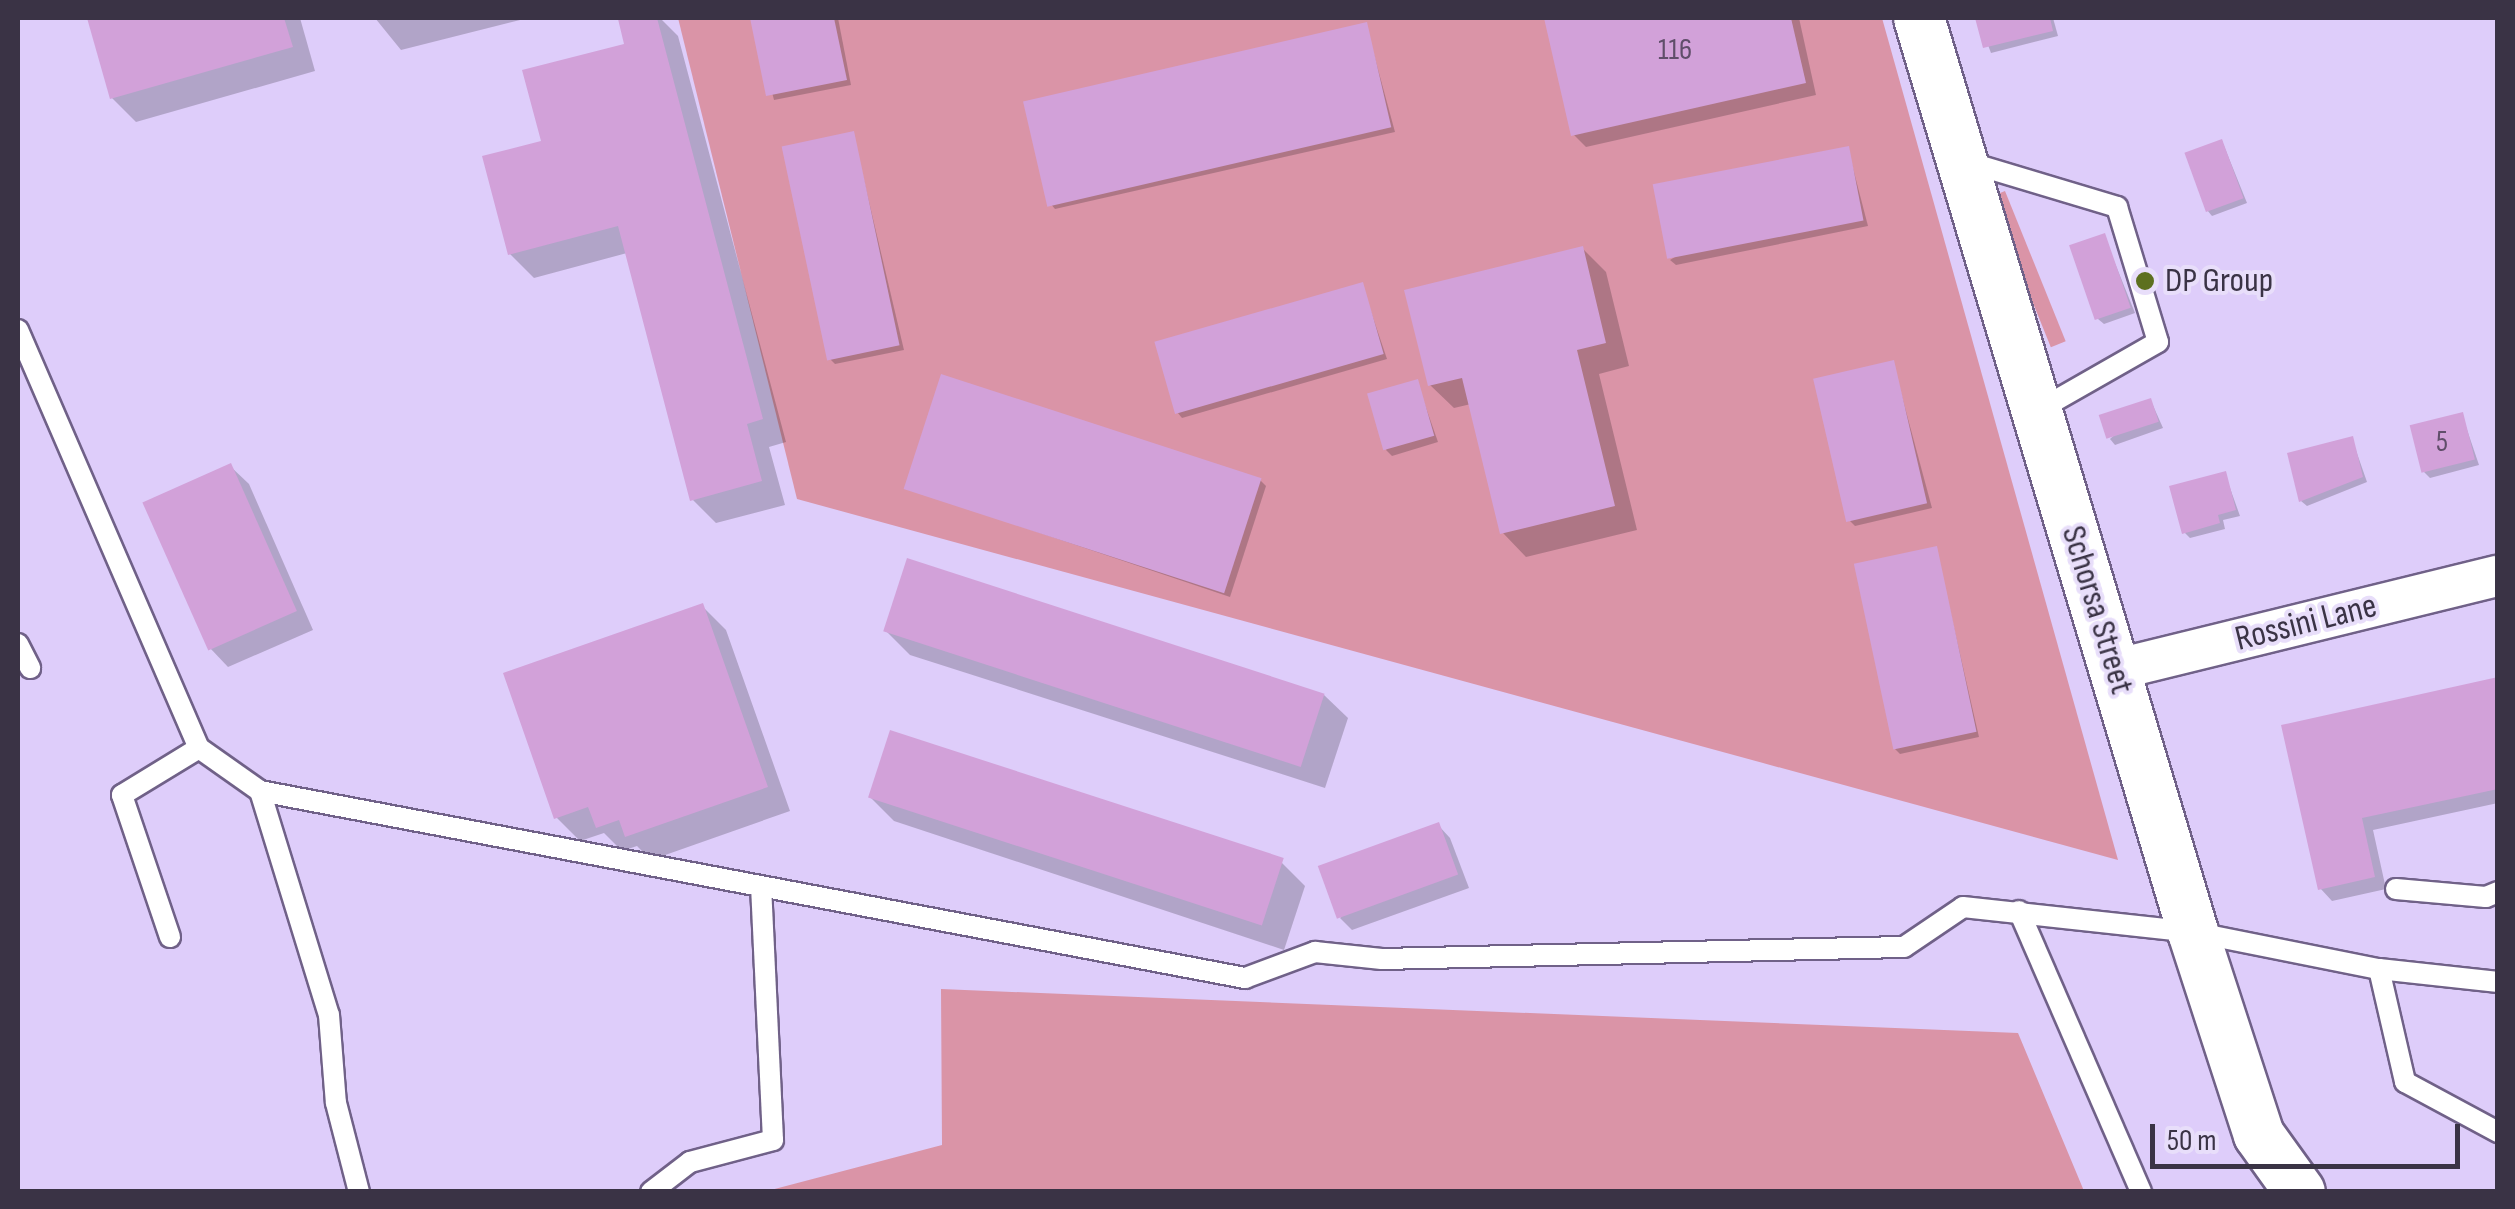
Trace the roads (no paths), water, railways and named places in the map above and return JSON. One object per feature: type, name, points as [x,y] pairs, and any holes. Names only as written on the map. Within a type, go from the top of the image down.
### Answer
[{"type":"street","name":"Schorsa Street","points":[[1919,18],[2193,932],[2259,1135],[2300,1192]]},
{"type":"street","name":"Rossini Lane","points":[[2114,670],[2498,576]]},
{"type":"lane","points":[[1962,160],[2117,206],[2158,342],[2037,411]]},
{"type":"lane","points":[[18,330],[199,748],[260,791],[1245,978],[1315,952],[1382,959],[1904,947],[1963,908],[2193,932],[2379,969],[2498,982]]},
{"type":"lane","points":[[18,644],[30,668]]},
{"type":"lane","points":[[170,937],[122,795],[199,748]]},
{"type":"lane","points":[[260,791],[329,1015],[336,1103],[359,1192]]},
{"type":"lane","points":[[651,1192],[690,1162],[774,1140],[762,888]]},
{"type":"lane","points":[[2396,889],[2486,897],[2498,892]]},
{"type":"lane","points":[[2019,911],[2141,1192]]},
{"type":"lane","points":[[2379,969],[2405,1082],[2498,1132]]},
{"type":"place","name":"DP Group","points":[[2145,281]]}]
